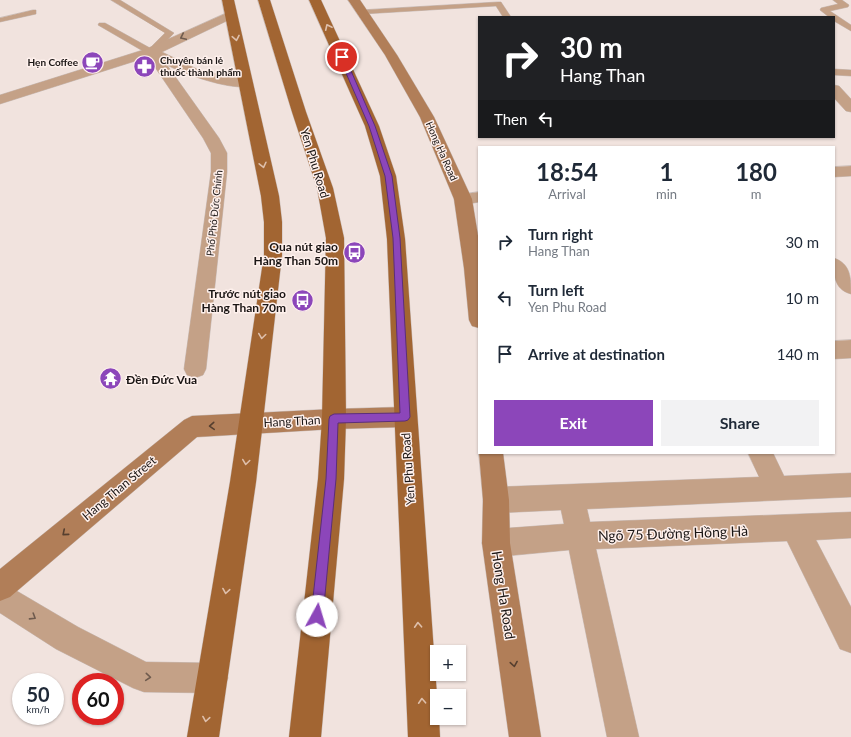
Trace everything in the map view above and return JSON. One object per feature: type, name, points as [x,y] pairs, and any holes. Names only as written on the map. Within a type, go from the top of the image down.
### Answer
[{"type":"main road","points":[[203,737],[251,423],[273,255],[273,222],[270,196],[228,0]]},
{"type":"main road","name":"Yen Phu Road","points":[[264,0],[299,112],[325,188],[335,238],[334,419],[331,479],[305,737]]},
{"type":"main road","name":"Yen Phu Road","points":[[316,0],[372,126],[388,176],[396,238],[424,737]]},
{"type":"street","name":"Hong Ha Road","points":[[358,6],[391,55],[471,198],[474,268],[478,310]]},
{"type":"street","points":[[0,100],[151,52],[231,15]]},
{"type":"street","points":[[151,52],[193,72],[215,78],[245,83]]},
{"type":"street","name":"Phố Phó Đức Chính","points":[[151,52],[211,138],[219,153],[219,172],[195,369]]},
{"type":"street","points":[[835,90],[851,108]]},
{"type":"street","points":[[835,172],[851,171]]},
{"type":"street","points":[[835,266],[851,286]]},
{"type":"street","points":[[835,350],[851,349]]},
{"type":"street","name":"Hang Than","points":[[251,423],[405,417]]},
{"type":"street","name":"Hang Than Street","points":[[0,587],[192,427],[251,423]]},
{"type":"street","name":"Hong Ha Road","points":[[491,454],[496,500],[496,543],[525,737]]},
{"type":"street","points":[[760,454],[777,488]]},
{"type":"street","points":[[496,500],[851,485]]},
{"type":"street","points":[[571,497],[623,737]]},
{"type":"street","name":"Ngõ 75 Đường Hồng Hà","points":[[496,543],[580,536],[851,526]]},
{"type":"street","points":[[795,528],[851,638]]},
{"type":"street","points":[[0,597],[67,638],[144,677],[213,678]]},
{"type":"lane","points":[[102,25],[151,52],[170,33],[115,0]]},
{"type":"lane","points":[[833,16],[824,10],[845,5],[836,0]]},
{"type":"lane","points":[[358,6],[498,4],[506,16]]},
{"type":"lane","points":[[0,20],[33,12]]},
{"type":"lane","points":[[835,18],[851,29]]},
{"type":"lane","points":[[835,72],[851,73]]},
{"type":"place","name":"Hẹn Coffee","points":[[93,62]]},
{"type":"place","name":"Chuyên bán lẻ thuốc thành phẩm","points":[[145,66]]},
{"type":"place","name":"Qua nút giao Hàng Than 50m","points":[[354,253]]},
{"type":"place","name":"Trước nút giao Hàng Than 70m","points":[[302,300]]},
{"type":"place","name":"Đền Đức Vua","points":[[110,379]]},
{"type":"route","points":[[317,616],[331,479],[334,419],[405,417],[396,238],[388,176],[372,126],[342,57]]}]
